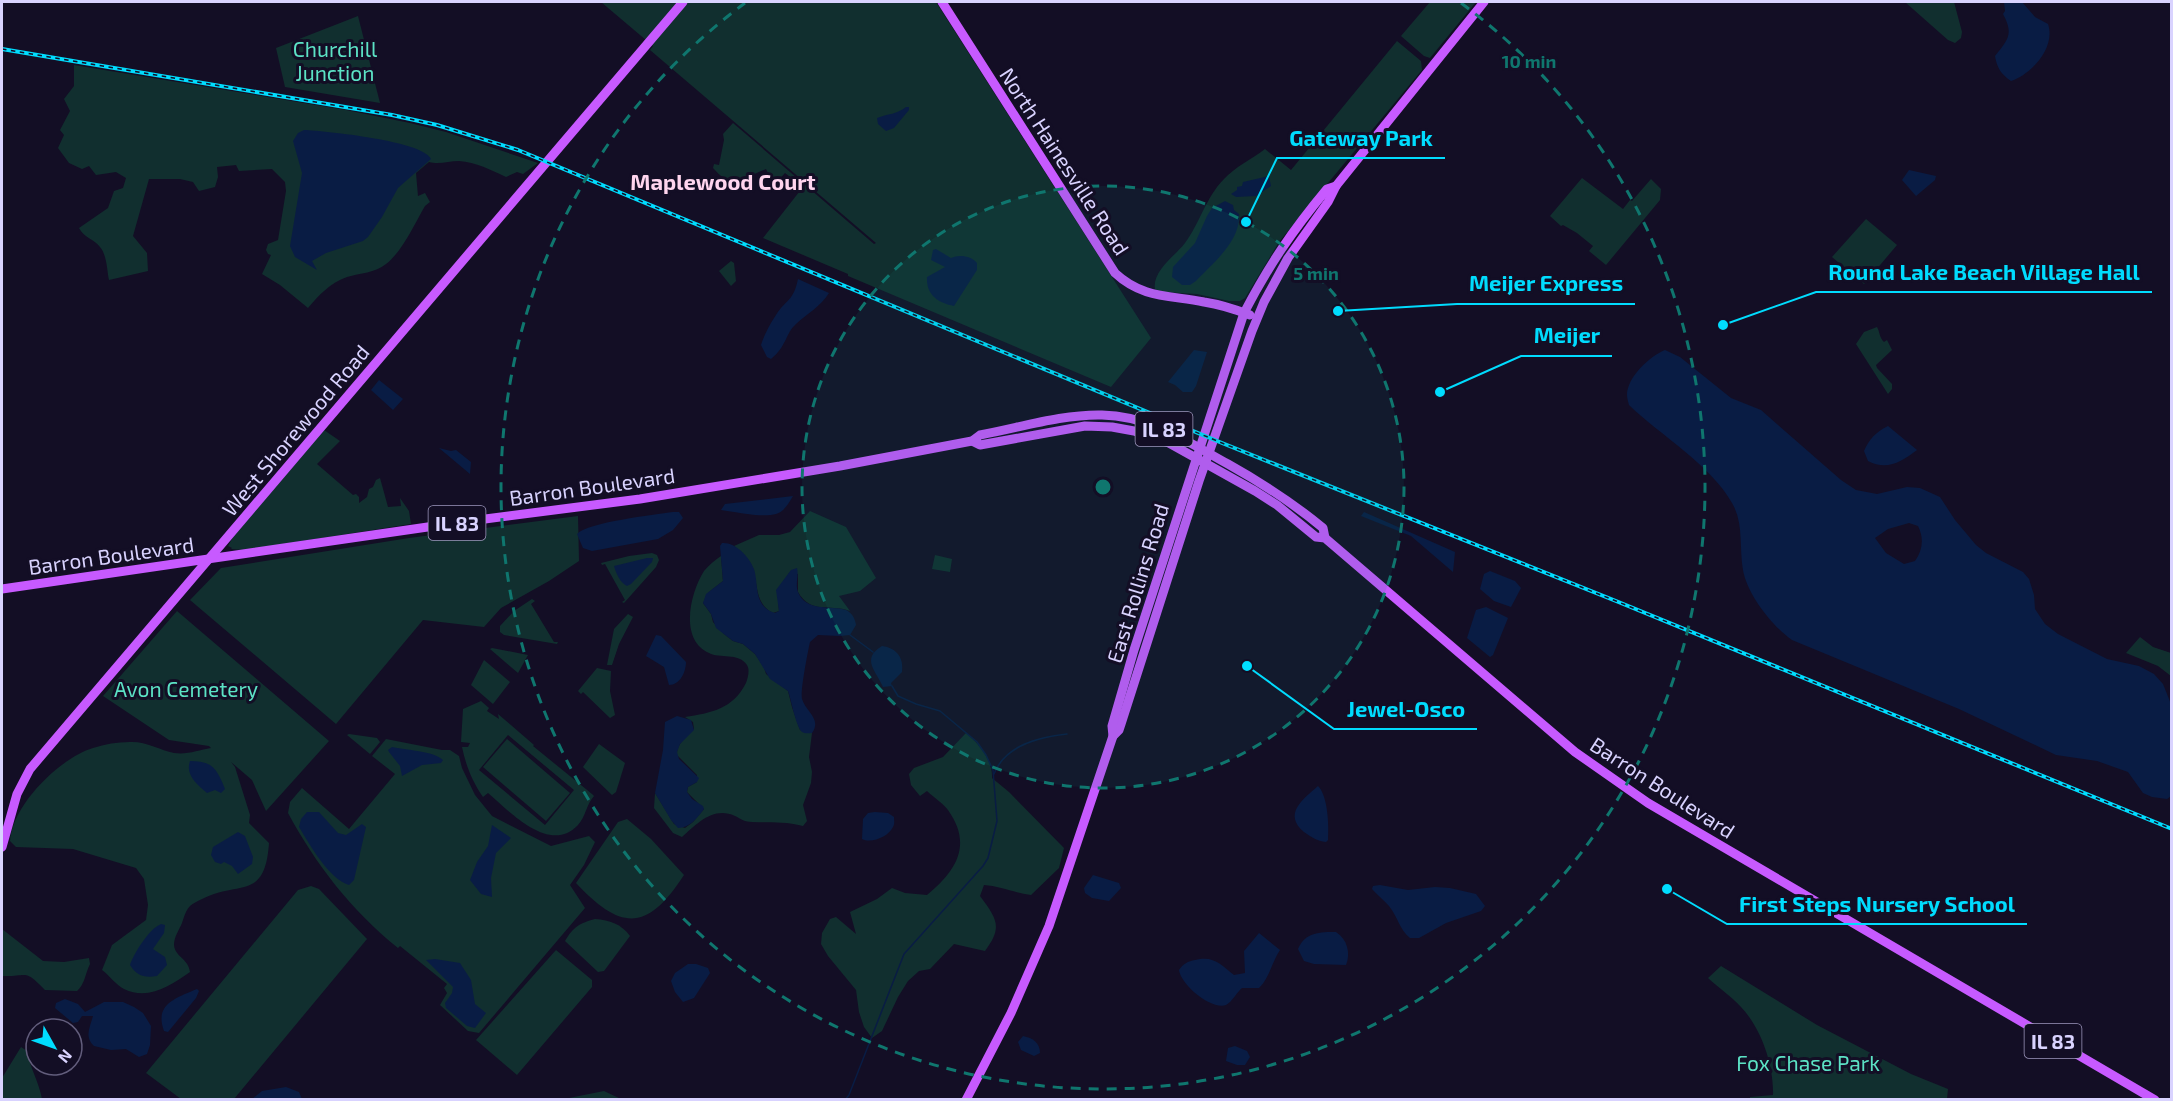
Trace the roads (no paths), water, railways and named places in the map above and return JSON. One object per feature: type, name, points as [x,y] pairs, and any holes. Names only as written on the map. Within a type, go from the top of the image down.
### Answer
[{"type":"main road","name":"West Shorewood Road","points":[[2,847],[17,794],[30,769],[682,2]]},
{"type":"main road","name":"North Hainesville Road","points":[[942,2],[1115,273],[1136,289],[1154,295],[1205,302],[1257,318]]},
{"type":"main road","name":"East Rollins Road","points":[[966,1100],[1011,1013],[1055,911],[1257,318],[1288,258],[1328,202],[1336,186],[1484,2]]},
{"type":"main road","name":"East Rollins Road","points":[[1117,724],[1134,650],[1244,313],[1270,264],[1286,240],[1327,189],[1336,186]]},
{"type":"main road","name":"Barron Boulevard","points":[[2,589],[640,498],[840,466],[972,441],[980,435],[990,433],[1079,416],[1102,415],[1131,418],[1150,424],[1200,446],[1285,497],[1323,528],[1325,538]]},
{"type":"main road","name":"Barron Boulevard","points":[[972,441],[980,445],[1074,428],[1101,426],[1134,430],[1156,437],[1262,495],[1316,537],[1325,538],[1596,768],[1648,803],[2155,1100]]},
{"type":"water","points":[[2004,2],[2022,2],[2035,17],[2048,24],[2050,33],[2049,42],[2034,66],[2011,81],[2000,70],[1995,56],[2003,46],[2009,32],[2003,14]]},
{"type":"water","points":[[909,107],[909,110],[894,128],[886,131],[878,124],[877,118],[896,113]]},
{"type":"water","points":[[304,130],[393,142],[411,147],[431,159],[398,188],[368,237],[363,241],[326,253],[312,261],[317,270],[295,257],[290,246],[302,173],[293,141],[298,133]]},
{"type":"water","points":[[1909,170],[1936,176],[1935,180],[1916,196],[1902,180]]},
{"type":"water","points":[[1269,176],[1271,186],[1256,196],[1236,197],[1231,194],[1237,190],[1237,187],[1242,186],[1243,182]]},
{"type":"water","points":[[1225,201],[1233,205],[1234,210],[1239,214],[1238,224],[1230,243],[1196,281],[1190,285],[1182,285],[1172,277],[1173,267],[1195,243],[1212,208]]},
{"type":"water","points":[[936,249],[951,258],[965,256],[977,263],[977,270],[954,306],[934,297],[927,283],[927,277],[945,267],[931,260],[933,250]]},
{"type":"water","points":[[798,279],[829,293],[818,306],[792,328],[780,349],[771,359],[767,357],[761,345],[762,341],[776,315],[792,296]]},
{"type":"water","points":[[1194,350],[1207,352],[1196,386],[1192,392],[1183,392],[1168,382]]},
{"type":"water","points":[[1665,350],[1680,357],[1731,398],[1761,410],[1841,480],[1856,490],[1877,494],[1907,487],[1920,488],[1940,497],[1976,545],[1986,553],[2023,572],[2029,579],[2035,609],[2045,624],[2058,634],[2107,659],[2139,666],[2154,674],[2163,684],[2171,704],[2171,796],[2167,799],[2152,797],[2143,793],[2128,772],[2097,761],[2056,755],[1959,709],[1792,640],[1784,634],[1762,609],[1745,579],[1738,519],[1723,489],[1698,463],[1629,405],[1628,388],[1635,374]],"holes":[[[1909,523],[1918,526],[1922,544],[1915,561],[1904,564],[1886,553],[1875,538],[1888,529]]]},
{"type":"water","points":[[379,380],[403,399],[393,410],[371,390]]},
{"type":"water","points":[[1888,426],[1917,450],[1894,464],[1881,465],[1868,461],[1864,451],[1868,443],[1876,433]]},
{"type":"water","points":[[439,448],[456,450],[471,462],[470,474]]},
{"type":"water","points":[[793,496],[784,509],[776,514],[756,515],[721,510],[725,504]]},
{"type":"water","points":[[679,512],[683,518],[673,530],[658,539],[592,551],[583,548],[577,534],[607,523]]},
{"type":"water","points":[[1364,512],[1455,552],[1453,572],[1411,536],[1361,516]]},
{"type":"water","points":[[722,543],[737,547],[749,559],[754,569],[760,600],[768,610],[775,613],[779,611],[776,590],[791,570],[797,568],[798,592],[806,603],[846,610],[854,618],[856,625],[850,635],[818,635],[810,642],[804,671],[802,699],[814,720],[815,728],[812,733],[803,733],[800,729],[788,691],[770,679],[755,654],[716,628],[711,614],[703,603],[706,594],[723,581],[720,546]]},
{"type":"water","points":[[653,558],[652,562],[631,584],[627,586],[622,583],[614,566]]},
{"type":"water","points":[[1490,571],[1515,581],[1521,588],[1511,607],[1494,601],[1480,589],[1484,574]]},
{"type":"water","points":[[1486,607],[1508,618],[1493,655],[1490,657],[1467,638],[1476,610]]},
{"type":"water","points":[[656,635],[661,636],[686,662],[682,677],[676,683],[669,685],[664,667],[646,656]]},
{"type":"water","points":[[882,646],[895,651],[902,662],[902,672],[891,683],[892,686],[883,687],[872,666],[872,656]]},
{"type":"water","points":[[677,716],[691,720],[694,730],[680,744],[677,752],[679,759],[699,778],[697,782],[688,787],[687,792],[704,809],[696,819],[682,828],[678,828],[671,820],[655,793],[663,750],[665,722]]},
{"type":"water","points":[[392,747],[426,753],[443,760],[441,763],[422,765],[402,776],[400,766],[388,750]]},
{"type":"water","points":[[190,761],[198,761],[213,768],[225,789],[221,793],[215,790],[207,793],[191,775]]},
{"type":"water","points":[[1318,786],[1324,797],[1327,811],[1328,840],[1326,842],[1304,832],[1295,819],[1297,807]]},
{"type":"water","points":[[307,812],[319,812],[338,833],[346,835],[362,824],[366,827],[354,880],[349,885],[327,869],[299,827],[301,819]]},
{"type":"water","points":[[868,813],[888,813],[894,817],[894,826],[880,838],[862,839],[863,819]]},
{"type":"water","points":[[492,825],[511,838],[496,853],[491,878],[492,897],[481,894],[470,880],[477,862],[488,846]]},
{"type":"water","points":[[238,832],[245,836],[253,857],[252,864],[238,874],[232,866],[224,862],[221,864],[215,862],[211,855],[213,847]]},
{"type":"water","points":[[1093,875],[1119,883],[1121,888],[1109,901],[1092,898],[1085,893],[1084,888]]},
{"type":"water","points":[[1373,886],[1408,890],[1450,888],[1476,894],[1485,906],[1481,911],[1446,923],[1419,938],[1410,938],[1403,931],[1389,906],[1372,889]]},
{"type":"water","points":[[161,924],[165,925],[164,933],[153,949],[165,957],[167,965],[157,976],[141,975],[135,972],[130,965],[143,942]]},
{"type":"water","points":[[1336,932],[1343,938],[1347,947],[1346,965],[1314,964],[1304,961],[1298,949],[1305,939],[1319,933]]},
{"type":"water","points":[[1259,933],[1280,950],[1259,988],[1242,988],[1228,1004],[1220,1006],[1198,995],[1181,976],[1179,970],[1184,964],[1202,959],[1217,962],[1234,975],[1245,973],[1244,951]]},
{"type":"water","points":[[426,960],[460,963],[471,980],[475,1004],[486,1013],[475,1028],[467,1026],[446,1008],[445,1003],[453,987]]},
{"type":"water","points":[[688,964],[708,968],[710,973],[694,998],[683,1002],[675,992],[671,981],[675,973]]},
{"type":"water","points":[[197,989],[199,991],[196,998],[168,1032],[164,1031],[162,1014],[165,1008],[175,999]]},
{"type":"water","points":[[65,999],[78,1004],[85,1012],[104,1002],[123,1002],[134,1007],[143,1013],[151,1026],[147,1054],[139,1057],[126,1049],[111,1050],[94,1046],[88,1035],[93,1016],[66,1017],[55,1008],[56,1003]]},
{"type":"water","points":[[1023,1036],[1030,1038],[1039,1046],[1040,1053],[1034,1056],[1021,1050],[1018,1042]]},
{"type":"water","points":[[1235,1046],[1247,1051],[1250,1057],[1245,1065],[1226,1061],[1228,1048]]},
{"type":"water","points":[[286,1087],[299,1092],[302,1099],[252,1099],[262,1091]]},
{"type":"waterway","points":[[850,635],[873,652]]},
{"type":"waterway","points":[[845,1100],[849,1095],[904,954],[983,866],[988,858],[997,821],[993,770],[977,742],[940,711],[898,696],[892,686]]},
{"type":"waterway","points":[[994,774],[1006,756],[1024,744],[1045,737],[1067,734]]},
{"type":"railway","points":[[2,49],[392,115],[437,125],[518,150],[1222,443],[1616,601],[2172,829]]},
{"type":"place","name":"Gateway Park","points":[[1246,222]]},
{"type":"place","name":"Meijer Express","points":[[1338,311]]},
{"type":"place","name":"Round Lake Beach Village Hall","points":[[1723,325]]},
{"type":"place","name":"Meijer","points":[[1440,392]]},
{"type":"place","name":"Jewel-Osco","points":[[1247,666]]},
{"type":"place","name":"First Steps Nursery School","points":[[1667,889]]},
{"type":"district","name":"Maplewood Court","points":[[723,181]]},
{"type":"park label","name":"Churchill Junction","points":[[335,60]]},
{"type":"park label","name":"Avon Cemetery","points":[[186,688]]},
{"type":"park label","name":"Fox Chase Park","points":[[1808,1062]]}]
